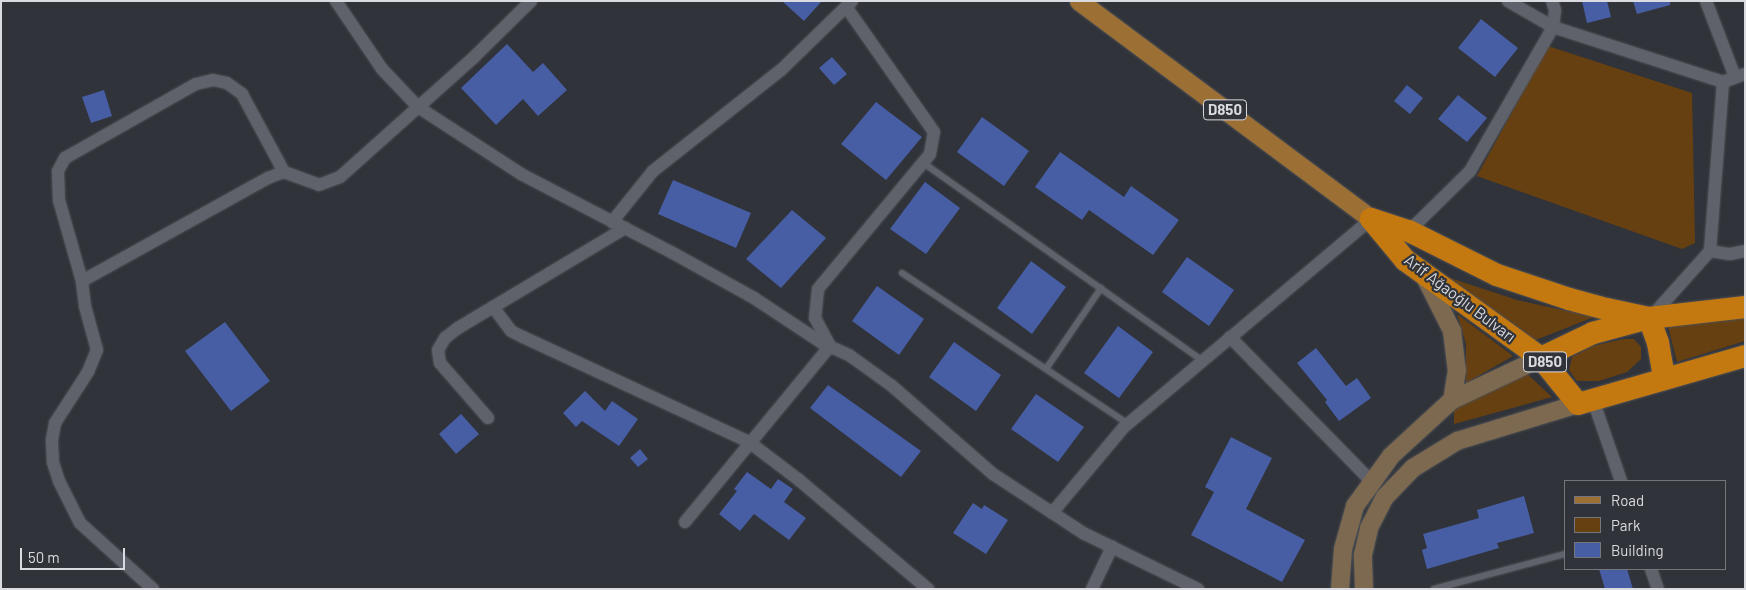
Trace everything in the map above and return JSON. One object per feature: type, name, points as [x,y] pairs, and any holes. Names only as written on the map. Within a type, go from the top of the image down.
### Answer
[{"type":"highway","name":"Arif Ağaoğlu Bulvarı","points":[[1371,219],[1410,231],[1497,275],[1569,299],[1649,318],[1745,307]]},
{"type":"highway","name":"Arif Ağaoğlu Bulvarı","points":[[1371,219],[1405,260],[1541,358],[1585,402]]},
{"type":"highway","points":[[1541,358],[1593,333],[1649,318],[1658,343],[1664,378]]},
{"type":"highway","points":[[1585,402],[1745,356]]},
{"type":"main road","name":"D850","points":[[1079,1],[1371,219]]},
{"type":"main road","points":[[1424,275],[1452,332],[1457,370],[1452,400]]},
{"type":"main road","points":[[1340,589],[1343,550],[1355,506],[1392,456],[1452,400],[1541,358]]},
{"type":"main road","points":[[1364,589],[1362,555],[1369,528],[1385,497],[1413,468],[1457,441],[1585,402]]},
{"type":"street","points":[[336,1],[382,69],[418,107],[521,174],[754,298],[830,346],[849,355],[892,386],[993,474],[1083,533],[1198,589]]},
{"type":"street","points":[[153,589],[80,522],[59,481],[53,462],[52,440],[55,423],[88,372],[97,350],[85,306],[82,281],[60,200],[58,172],[65,158],[196,84],[214,80],[227,83],[242,94],[284,172],[319,185],[330,182],[340,177],[474,57],[531,1]]},
{"type":"street","points":[[1508,1],[1553,27],[1734,78]]},
{"type":"street","points":[[1410,231],[1470,171],[1553,27],[1555,10],[1552,1]]},
{"type":"street","points":[[1649,318],[1710,251],[1734,78],[1706,1]]},
{"type":"street","points":[[612,222],[653,171],[781,70],[849,4],[934,132],[930,154],[818,289],[815,318],[830,346]]},
{"type":"street","points":[[82,281],[260,183],[284,172]]},
{"type":"street","points":[[1052,513],[1128,424],[1371,219]]},
{"type":"street","points":[[488,418],[440,363],[438,350],[445,338],[458,328],[625,228]]},
{"type":"street","points":[[1710,251],[1730,254],[1745,251]]},
{"type":"street","points":[[493,307],[511,331],[749,442],[799,480],[928,589]]},
{"type":"street","points":[[1230,337],[1372,482]]},
{"type":"street","points":[[684,522],[830,346]]},
{"type":"street","points":[[1585,402],[1621,480]]},
{"type":"street","points":[[1092,589],[1112,547]]},
{"type":"street","points":[[1652,570],[1658,589]]},
{"type":"lane","points":[[922,162],[1202,360]]},
{"type":"lane","points":[[902,273],[1128,424]]},
{"type":"lane","points":[[1046,369],[1101,288]]},
{"type":"lane","points":[[1434,589],[1564,554]]},
{"type":"green space","points":[[1548,46],[1692,93],[1695,243],[1682,249],[1477,176]]},
{"type":"green space","points":[[1441,275],[1517,300],[1594,317],[1528,343]]},
{"type":"green space","points":[[1457,314],[1513,356],[1466,383],[1466,344]]},
{"type":"green space","points":[[1745,318],[1745,341],[1677,362],[1668,326],[1694,321]]},
{"type":"green space","points":[[1624,339],[1634,339],[1641,347],[1641,359],[1627,372],[1599,381],[1577,381],[1569,370],[1572,357],[1592,346]]},
{"type":"green space","points":[[1523,370],[1552,397],[1454,424],[1454,410]]},
{"type":"building","points":[[782,1],[822,1],[804,21]]},
{"type":"building","points":[[1582,1],[1607,1],[1611,17],[1587,23]]},
{"type":"building","points":[[1633,1],[1670,1],[1670,5],[1637,14]]},
{"type":"building","points":[[1481,19],[1518,48],[1495,77],[1458,48]]},
{"type":"building","points":[[507,44],[533,72],[543,63],[567,90],[538,116],[523,99],[496,125],[461,88]]},
{"type":"building","points":[[832,57],[847,74],[834,85],[819,68]]},
{"type":"building","points":[[1407,85],[1423,98],[1410,114],[1394,101]]},
{"type":"building","points":[[104,90],[112,116],[91,123],[82,97]]},
{"type":"building","points":[[1458,95],[1487,118],[1467,142],[1438,119]]},
{"type":"building","points":[[876,102],[922,137],[886,180],[841,144]]},
{"type":"building","points":[[982,117],[1029,151],[1004,186],[957,152]]},
{"type":"building","points":[[1060,152],[1124,197],[1131,186],[1179,220],[1153,255],[1089,210],[1082,220],[1035,187]]},
{"type":"building","points":[[673,180],[751,213],[736,248],[658,214]]},
{"type":"building","points":[[925,182],[960,208],[926,254],[890,229]]},
{"type":"building","points":[[792,210],[826,238],[781,288],[746,259]]},
{"type":"building","points":[[1187,257],[1234,290],[1209,326],[1162,292]]},
{"type":"building","points":[[1031,261],[1066,287],[1032,334],[997,308]]},
{"type":"building","points":[[877,286],[924,319],[899,355],[852,321]]},
{"type":"building","points":[[225,322],[270,381],[231,411],[185,351]]},
{"type":"building","points":[[1118,326],[1153,352],[1119,398],[1084,373]]},
{"type":"building","points":[[954,342],[1001,375],[976,411],[929,377]]},
{"type":"building","points":[[1316,348],[1346,386],[1357,378],[1371,398],[1339,421],[1325,402],[1327,400],[1297,363]]},
{"type":"building","points":[[828,385],[921,451],[901,477],[810,408]]},
{"type":"building","points":[[585,391],[605,411],[612,401],[638,419],[619,446],[582,421],[576,427],[563,413]]},
{"type":"building","points":[[1036,394],[1084,427],[1058,462],[1011,429]]},
{"type":"building","points":[[461,414],[479,434],[456,454],[439,434]]},
{"type":"building","points":[[1231,437],[1272,458],[1246,509],[1305,540],[1282,582],[1191,535],[1214,492],[1205,487]]},
{"type":"building","points":[[640,449],[648,459],[638,467],[630,458]]},
{"type":"building","points":[[747,472],[771,489],[778,479],[793,489],[784,502],[806,518],[789,540],[754,514],[740,531],[719,514],[737,491],[734,489]]},
{"type":"building","points":[[1524,496],[1534,533],[1497,543],[1499,548],[1427,569],[1422,550],[1427,548],[1423,534],[1479,518],[1477,510]]},
{"type":"building","points":[[973,503],[982,509],[984,505],[1008,520],[986,554],[953,533]]},
{"type":"building","points":[[1599,570],[1627,570],[1633,589],[1605,589]]}]
